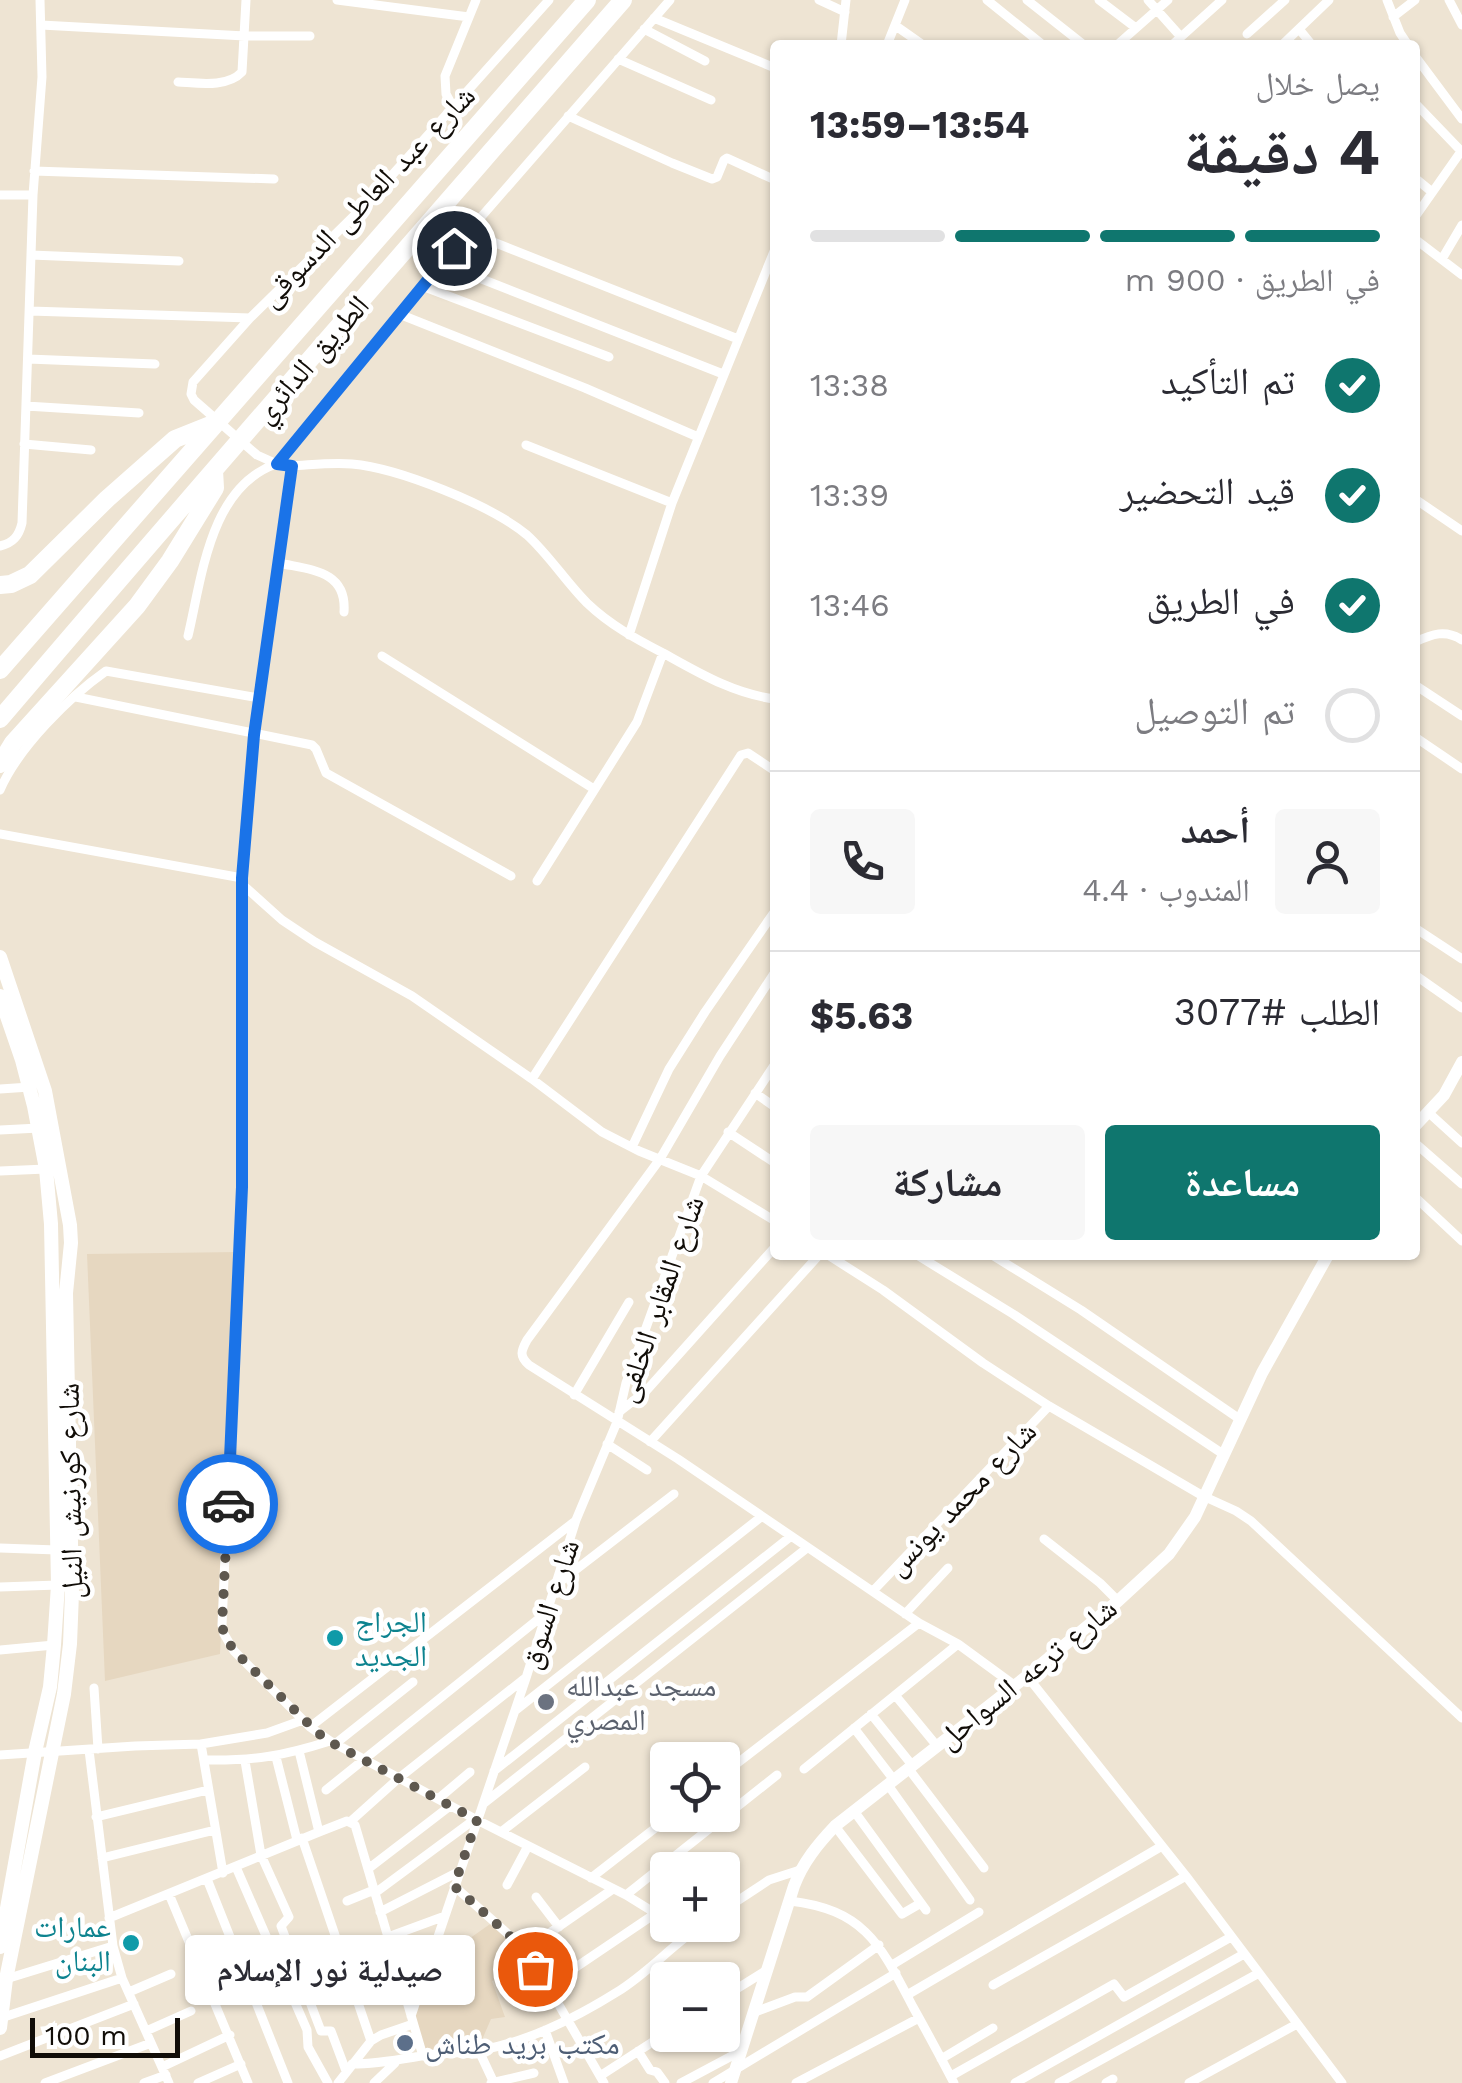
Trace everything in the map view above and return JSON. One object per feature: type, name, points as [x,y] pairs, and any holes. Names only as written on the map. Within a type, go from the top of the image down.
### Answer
[{"type":"highway","name":"الطريق الدائري","points":[[0,670],[588,0]]},
{"type":"highway","name":"الطريق الدائري","points":[[0,720],[623,0]]},
{"type":"highway","points":[[0,585],[30,575],[175,439],[222,416]]},
{"type":"highway","points":[[0,764],[24,729],[136,606],[170,562],[215,488],[214,470]]},
{"type":"main road","name":"شارع كورنيش النيل","points":[[0,957],[44,1090],[72,1243],[66,1294],[72,1618],[66,1682],[43,1751],[0,1947]]},
{"type":"main road","name":"شارع كورنيش النيل","points":[[0,996],[7,1036],[30,1086],[46,1169],[51,1224],[58,1550],[54,1645],[43,1751],[0,2028]]},
{"type":"main road","points":[[1420,1121],[1444,1095],[1462,1062]]},
{"type":"main road","points":[[51,1224],[60,1232],[70,1224]]},
{"type":"main road","name":"شارع ترعه السواحل","points":[[732,2077],[800,1870],[816,1847],[854,1810],[1118,1601],[1178,1543],[1195,1518],[1262,1373],[1325,1260]]},
{"type":"street","points":[[0,546],[9,543],[20,530],[34,171],[42,77],[40,0]]},
{"type":"street","points":[[178,82],[206,83],[236,78],[242,72],[246,0]]},
{"type":"street","points":[[337,0],[469,17]]},
{"type":"street","points":[[453,108],[446,94],[445,76],[476,0]]},
{"type":"street","name":"شارع عبد العاطى الدسوقى","points":[[277,464],[257,454],[194,400],[193,382],[250,318],[367,203],[549,0]]},
{"type":"street","points":[[188,636],[212,536],[241,487],[253,474],[277,464],[440,264],[670,0]]},
{"type":"street","points":[[819,0],[846,12]]},
{"type":"street","points":[[842,40],[846,0]]},
{"type":"street","points":[[889,40],[905,0]]},
{"type":"street","points":[[988,0],[1037,40]]},
{"type":"street","points":[[1027,0],[1078,40]]},
{"type":"street","points":[[1099,0],[1136,28]]},
{"type":"street","points":[[1148,0],[1181,37]]},
{"type":"street","points":[[1123,40],[1168,0]]},
{"type":"street","points":[[1247,34],[1284,0]]},
{"type":"street","points":[[1287,40],[1329,0]]},
{"type":"street","points":[[1387,0],[1405,40]]},
{"type":"street","points":[[1393,18],[1415,0]]},
{"type":"street","points":[[1449,0],[1458,9],[1462,25]]},
{"type":"street","points":[[1178,40],[1214,2]]},
{"type":"street","points":[[654,18],[770,66]]},
{"type":"street","points":[[41,25],[310,36]]},
{"type":"street","points":[[896,26],[916,40]]},
{"type":"street","points":[[644,29],[705,61]]},
{"type":"street","points":[[1299,29],[1308,40]]},
{"type":"street","points":[[618,59],[711,100]]},
{"type":"street","points":[[1420,63],[1462,119]]},
{"type":"street","points":[[1420,107],[1462,150],[1420,209]]},
{"type":"street","points":[[568,116],[712,179],[727,158],[770,178]]},
{"type":"street","points":[[34,171],[274,180]]},
{"type":"street","points":[[1420,182],[1432,192]]},
{"type":"street","points":[[0,194],[33,195]]},
{"type":"street","points":[[1442,259],[1462,225]]},
{"type":"street","points":[[468,232],[738,338]]},
{"type":"street","points":[[1420,243],[1462,275]]},
{"type":"street","points":[[31,256],[179,261]]},
{"type":"street","points":[[628,634],[672,503],[770,261]]},
{"type":"street","points":[[440,264],[723,374]]},
{"type":"street","points":[[422,286],[608,358]]},
{"type":"street","points":[[30,311],[250,318]]},
{"type":"street","points":[[400,314],[698,437]]},
{"type":"street","points":[[28,359],[155,364]]},
{"type":"street","points":[[26,406],[139,414]]},
{"type":"street","points":[[24,444],[91,450]]},
{"type":"street","points":[[526,445],[672,503]]},
{"type":"street","points":[[277,464],[351,464],[374,468],[472,502],[529,537],[605,619],[731,688],[770,698]]},
{"type":"street","points":[[292,466],[254,735],[242,882],[242,1187],[224,1634],[234,1651],[306,1723],[332,1743],[650,1909]]},
{"type":"street","points":[[1420,502],[1462,531]]},
{"type":"street","points":[[278,562],[334,580],[345,598],[344,612]]},
{"type":"street","points":[[1420,640],[1441,633],[1462,640]]},
{"type":"street","points":[[538,881],[636,722],[663,653]]},
{"type":"street","points":[[382,656],[594,789]]},
{"type":"street","points":[[0,790],[18,759],[60,710],[106,671],[259,698]]},
{"type":"street","points":[[1420,688],[1462,716]]},
{"type":"street","points":[[76,696],[312,745],[326,773],[511,876]]},
{"type":"street","points":[[1420,740],[1462,769]]},
{"type":"street","points":[[532,1079],[741,755],[748,753],[770,768]]},
{"type":"street","points":[[0,834],[242,882],[282,920],[412,996],[602,1132],[702,1176],[770,1217]]},
{"type":"street","points":[[632,1147],[678,1055],[770,918]]},
{"type":"street","points":[[1420,931],[1462,959]]},
{"type":"street","points":[[1420,979],[1462,1008]]},
{"type":"street","points":[[770,980],[660,1159],[521,1350],[521,1356],[528,1365],[618,1417],[806,1548],[919,1623],[958,1644],[1014,1685]]},
{"type":"street","name":"شارع المقابر الخلفى","points":[[618,1417],[626,1383],[702,1176],[770,1071]]},
{"type":"street","points":[[0,1089],[30,1086]]},
{"type":"street","points":[[755,1093],[770,1104]]},
{"type":"street","points":[[1428,1113],[1462,1143]]},
{"type":"street","points":[[0,1130],[39,1128]]},
{"type":"street","points":[[728,1132],[770,1160]]},
{"type":"street","points":[[1420,1147],[1462,1184]]},
{"type":"street","points":[[0,1171],[46,1169]]},
{"type":"street","points":[[1420,1202],[1462,1241]]},
{"type":"street","points":[[618,1417],[770,1253]]},
{"type":"street","points":[[650,1442],[814,1260]]},
{"type":"street","points":[[836,1260],[1049,1406],[1250,1521],[1462,1718]]},
{"type":"street","points":[[925,1260],[1222,1454]]},
{"type":"street","points":[[1000,1260],[1081,1310],[1241,1420]]},
{"type":"street","points":[[574,1395],[630,1302]]},
{"type":"street","name":"شارع محمد يونس","points":[[872,1591],[1049,1406]]},
{"type":"street","name":"شارع السوق","points":[[412,2020],[576,1520],[618,1417]]},
{"type":"street","points":[[607,1444],[647,1470]]},
{"type":"street","points":[[554,1586],[674,1494]]},
{"type":"street","points":[[515,1710],[761,1517]]},
{"type":"street","points":[[0,1755],[201,1744],[306,1723],[576,1520]]},
{"type":"street","points":[[494,1772],[790,1537]]},
{"type":"street","points":[[1044,1539],[1118,1601]]},
{"type":"street","points":[[0,1548],[58,1550]]},
{"type":"street","points":[[483,1804],[806,1548]]},
{"type":"street","points":[[906,1614],[948,1568]]},
{"type":"street","points":[[0,1587],[58,1585]]},
{"type":"street","points":[[326,1790],[546,1614]]},
{"type":"street","points":[[740,1762],[919,1623]]},
{"type":"street","points":[[804,1769],[958,1644]]},
{"type":"street","points":[[0,1650],[54,1645]]},
{"type":"street","points":[[1028,1676],[1342,2083]]},
{"type":"street","points":[[354,1825],[399,1778],[526,1678]]},
{"type":"street","points":[[204,1760],[276,1757],[332,1743],[414,1682]]},
{"type":"street","points":[[94,1688],[96,1817],[113,1946],[122,1978],[166,2075]]},
{"type":"street","points":[[895,1695],[936,1746]]},
{"type":"street","points":[[872,1714],[984,1868]]},
{"type":"street","points":[[854,1728],[970,1900]]},
{"type":"street","points":[[201,1744],[223,1873]]},
{"type":"street","points":[[299,1751],[319,1832]]},
{"type":"street","points":[[276,1757],[300,1839],[371,2041]]},
{"type":"street","points":[[245,1761],[261,1855],[289,1917],[280,1926],[321,2031],[332,2031],[349,2068]]},
{"type":"street","points":[[501,1832],[585,1767]]},
{"type":"street","points":[[438,1799],[470,1772]]},
{"type":"street","points":[[626,1896],[777,1775]]},
{"type":"street","points":[[96,1817],[208,1790]]},
{"type":"street","points":[[368,1869],[450,1806]]},
{"type":"street","points":[[835,1826],[902,1914],[924,1906],[854,1810]]},
{"type":"street","points":[[109,1918],[347,1820],[354,1825],[423,2056]]},
{"type":"street","points":[[347,1900],[374,1891],[476,1820]]},
{"type":"street","points":[[102,1858],[215,1830]]},
{"type":"street","points":[[591,1878],[650,1832]]},
{"type":"street","points":[[507,1884],[528,1846]]},
{"type":"street","points":[[907,1995],[1162,1846]]},
{"type":"street","points":[[236,1866],[306,2030],[308,2047],[328,2083]]},
{"type":"street","points":[[740,1899],[769,1880],[800,1870]]},
{"type":"street","points":[[380,1912],[460,1871]]},
{"type":"street","points":[[993,1985],[1186,1876]]},
{"type":"street","points":[[207,1878],[288,2083]]},
{"type":"street","points":[[454,1886],[492,1918],[548,1986],[602,2080],[650,2043]]},
{"type":"street","points":[[522,1952],[612,1888]]},
{"type":"street","points":[[169,1894],[248,2083]]},
{"type":"street","points":[[536,1897],[560,1927]]},
{"type":"street","points":[[790,1902],[830,1910],[865,1930],[879,1945],[952,2080],[1114,1984],[1124,1998],[1231,1937]]},
{"type":"street","points":[[714,2083],[732,2077],[978,1912]]},
{"type":"street","points":[[388,1937],[445,1916]]},
{"type":"street","points":[[548,1986],[650,1918]]},
{"type":"street","points":[[349,2068],[479,2050],[545,2030],[618,1992],[679,1942]]},
{"type":"street","points":[[754,2012],[795,1997],[807,1997],[879,1945]]},
{"type":"street","points":[[6,1980],[113,1946]]},
{"type":"street","points":[[1015,2083],[1244,1954]]},
{"type":"street","points":[[740,1987],[769,1968]]},
{"type":"street","points":[[1059,2083],[1259,1973]]},
{"type":"street","points":[[129,1992],[171,1974]]},
{"type":"street","points":[[1,2018],[122,1978]]},
{"type":"street","points":[[0,2056],[134,2004]]},
{"type":"street","points":[[146,2030],[191,2011]]},
{"type":"street","points":[[796,2083],[919,2018]]},
{"type":"street","points":[[338,2083],[371,2041],[412,2020]]},
{"type":"street","points":[[1189,2083],[1298,2024]]},
{"type":"street","points":[[941,2059],[993,2028]]},
{"type":"street","points":[[545,2030],[564,2083]]},
{"type":"street","points":[[144,2083],[166,2075],[230,2035]]},
{"type":"street","points":[[44,2083],[151,2043]]},
{"type":"street","points":[[479,2050],[493,2083],[534,2074]]},
{"type":"street","points":[[638,2051],[650,2070],[657,2072],[665,2083]]},
{"type":"street","points":[[681,2083],[742,2051]]},
{"type":"street","points":[[374,2083],[397,2061]]},
{"type":"street","points":[[198,2083],[241,2064]]},
{"type":"shaded area","points":[[238,1252],[220,1654],[105,1681],[87,1254]]},
{"type":"shaded area","points":[[493,1922],[530,1967],[492,1981],[505,2017],[491,2019],[478,2049],[426,2051],[414,2018],[435,1955],[446,1955]]},
{"type":"way so far","points":[[228,1504],[222,1625],[228,1644],[303,1720],[330,1741],[477,1820],[454,1886],[509,1935],[535,1969]]},
{"type":"place","name":"الجراج الجديد","points":[[335,1638]]},
{"type":"place","name":"مسجد عبدالله المصري","points":[[546,1702]]},
{"type":"place","name":"عمارات البنان","points":[[131,1943]]},
{"type":"place","name":"صيدلية نور الإسلام","points":[[535,1969]]},
{"type":"place","name":"مكتب بريد طناش","points":[[405,2043]]},
{"type":"route","points":[[228,1504],[242,1187],[242,878],[254,735],[292,466],[277,464],[454,248]]}]
